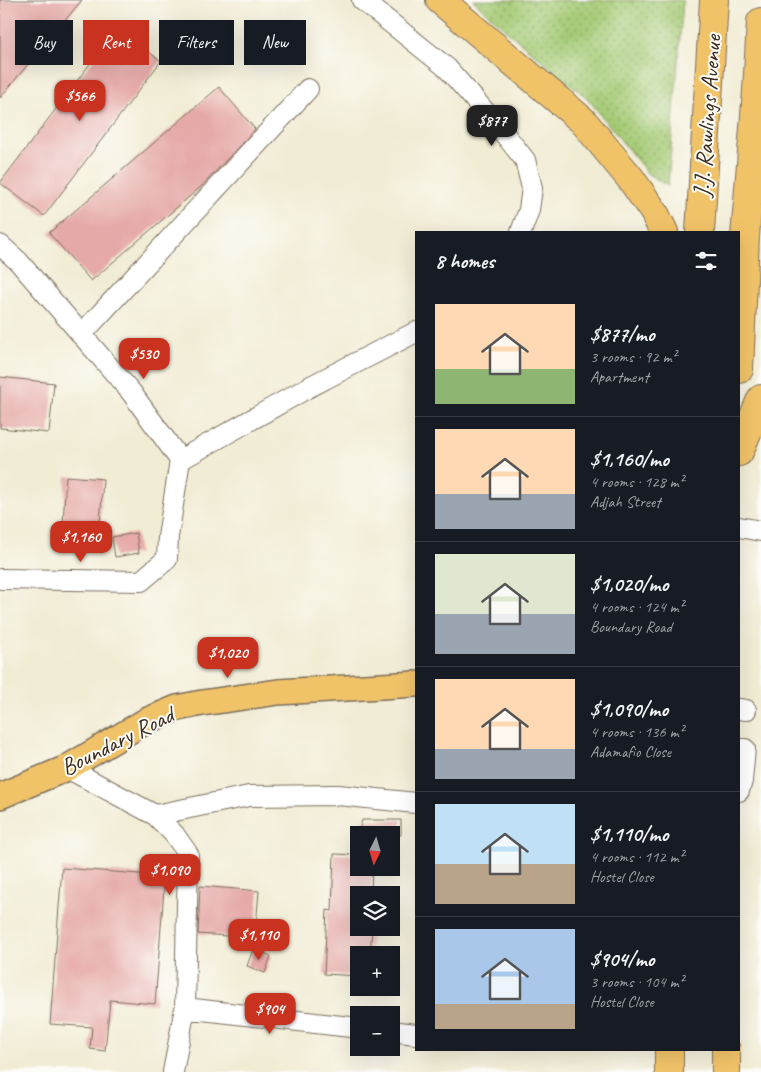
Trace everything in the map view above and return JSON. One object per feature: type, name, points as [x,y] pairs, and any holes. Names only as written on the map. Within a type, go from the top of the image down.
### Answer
[{"type":"highway","points":[[440,0],[583,121],[630,179],[654,212],[664,231]]},
{"type":"highway","name":"J.J. Rawlings Avenue","points":[[700,231],[714,0]]},
{"type":"highway","name":"J.J. Rawlings Avenue","points":[[740,347],[745,237],[761,22]]},
{"type":"highway","points":[[740,450],[761,400]]},
{"type":"highway","points":[[669,1051],[669,1072]]},
{"type":"highway","points":[[726,1051],[726,1072]]},
{"type":"main road","name":"Boundary Road","points":[[0,796],[67,768],[146,721],[177,708],[278,692],[415,684]]},
{"type":"street","points":[[362,0],[448,68],[525,160],[532,188],[529,210],[522,231]]},
{"type":"street","points":[[82,335],[308,90]]},
{"type":"street","points":[[0,245],[18,261],[131,392],[180,460],[168,537],[167,559],[141,581],[0,579]]},
{"type":"street","points":[[180,460],[311,386],[415,333]]},
{"type":"street","points":[[740,527],[761,531]]},
{"type":"street","points":[[740,788],[742,781],[742,749]]},
{"type":"street","points":[[67,768],[155,815],[174,834],[188,854],[186,1008],[174,1072]]},
{"type":"street","points":[[155,815],[249,796],[338,795],[415,803]]},
{"type":"street","points":[[186,1008],[350,1027]]},
{"type":"street","points":[[400,1032],[415,1034]]},
{"type":"green space","points":[[473,0],[683,0],[668,186],[648,174],[588,99],[510,34]]},
{"type":"building","points":[[0,0],[82,0],[65,20],[15,20],[15,65],[28,65],[0,98]]},
{"type":"building","points":[[149,52],[159,60],[159,64],[44,216],[0,183],[89,65],[149,65]]},
{"type":"building","points":[[219,87],[255,129],[203,185],[91,281],[49,233]]},
{"type":"building","points":[[0,377],[54,383],[49,433],[0,428]]},
{"type":"building","points":[[66,476],[103,479],[99,541],[62,538]]},
{"type":"building","points":[[136,533],[139,553],[115,557],[112,537]]},
{"type":"building","points":[[362,820],[401,820],[401,835],[400,826],[360,826]]},
{"type":"building","points":[[334,854],[350,855],[350,876],[372,876],[371,886],[350,886],[350,936],[371,936],[371,946],[350,946],[350,975],[324,974],[327,910],[332,911]]},
{"type":"building","points":[[62,868],[165,876],[155,1004],[110,1000],[105,1051],[90,1049],[92,1027],[50,1024]]},
{"type":"building","points":[[200,886],[259,891],[255,938],[198,934]]},
{"type":"building","points":[[253,949],[271,956],[265,973],[247,966]]}]
